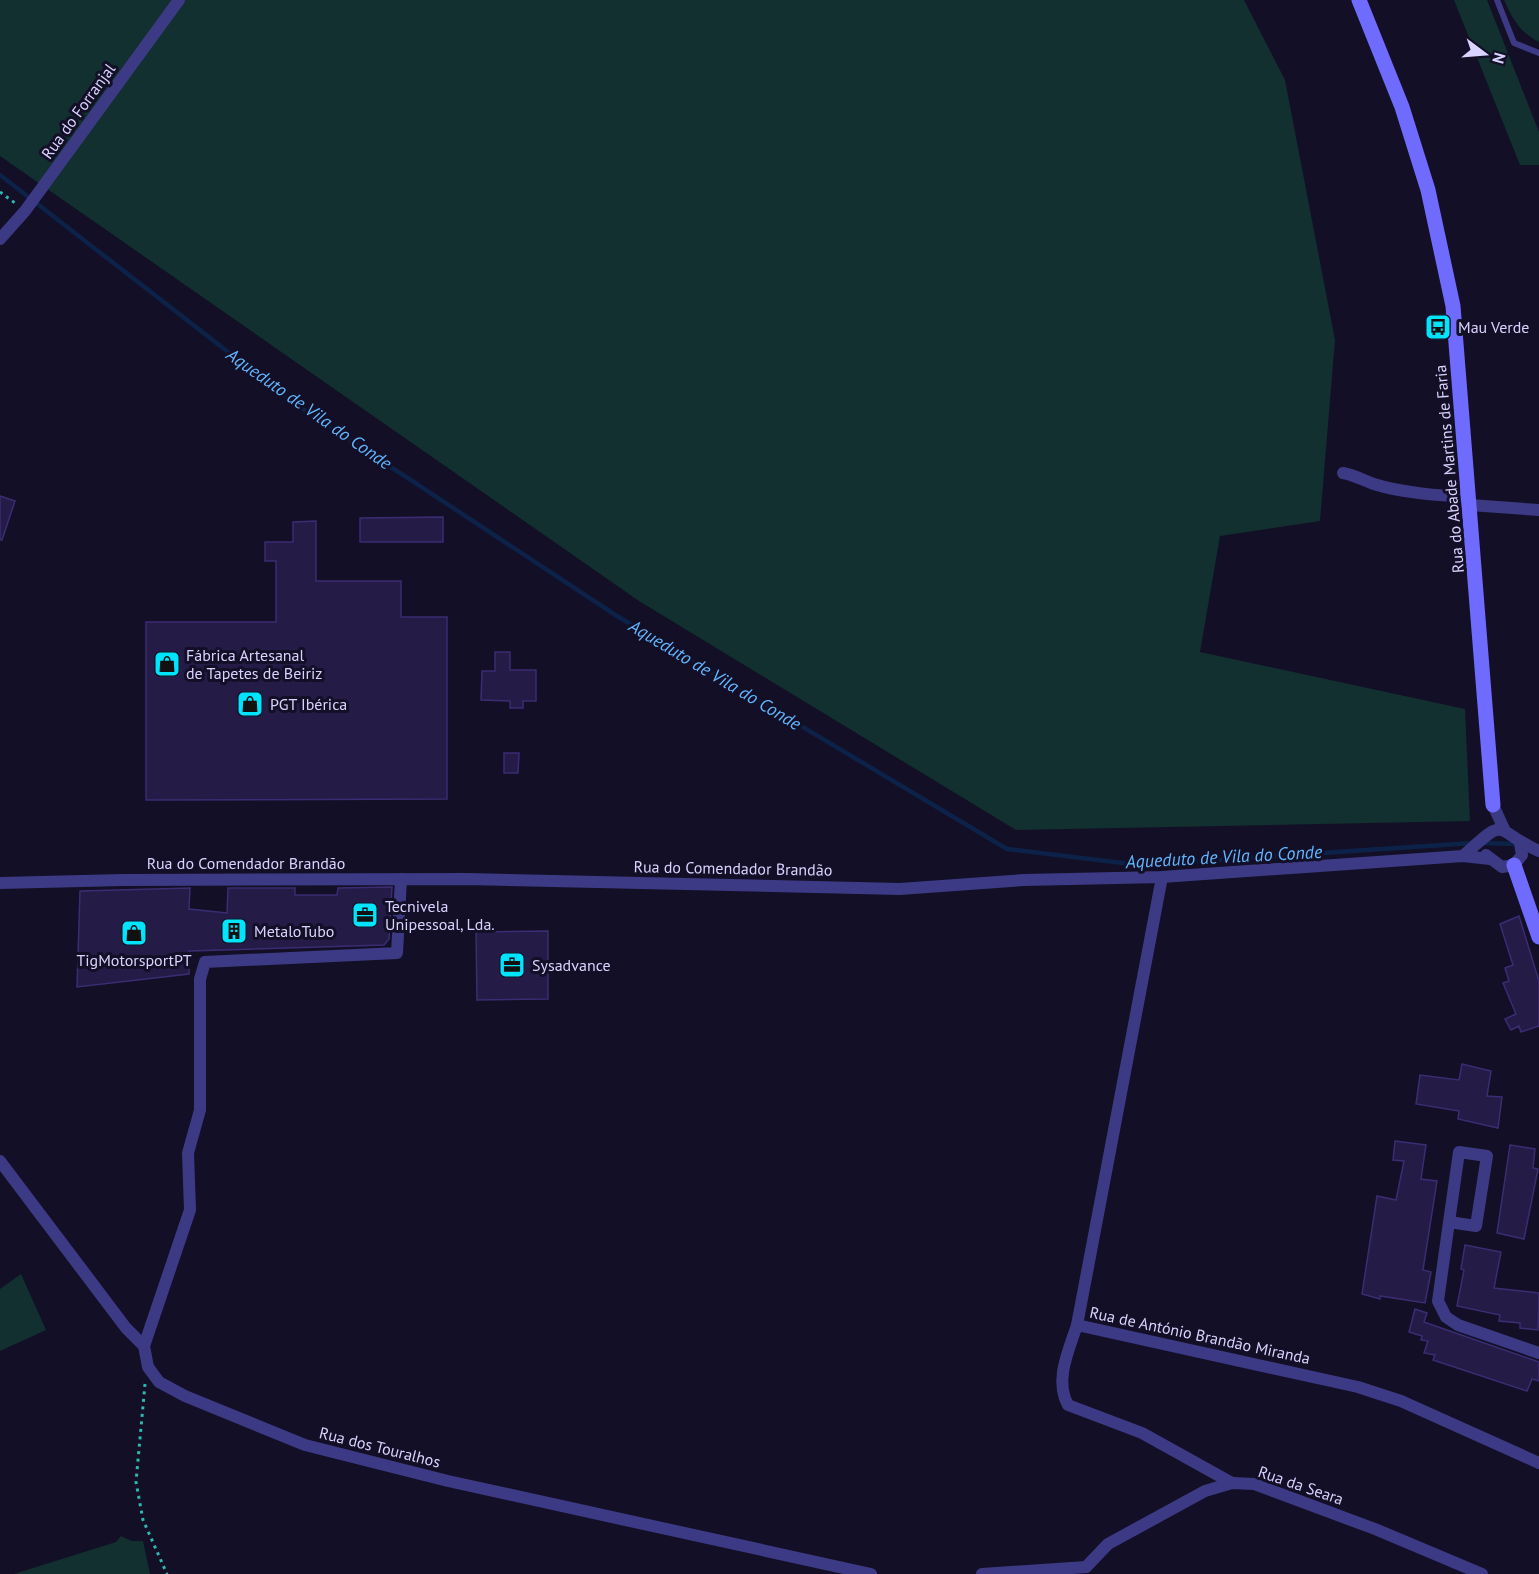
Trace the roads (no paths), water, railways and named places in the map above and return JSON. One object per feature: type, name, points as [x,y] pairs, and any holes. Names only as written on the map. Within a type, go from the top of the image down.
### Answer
[{"type":"street","name":"Rua do Forranjal","points":[[0,239],[25,211],[179,0]]},
{"type":"street","name":"Rua do Abade Martins de Faria","points":[[1359,0],[1402,106],[1428,190],[1453,306],[1493,805]]},
{"type":"street","points":[[1343,473],[1358,476],[1376,484],[1470,501],[1539,510]]},
{"type":"street","points":[[1493,805],[1494,832],[1483,847],[1490,860],[1502,867],[1539,857]]},
{"type":"street","points":[[1494,832],[1539,851]]},
{"type":"street","points":[[1464,856],[1494,832]]},
{"type":"street","points":[[1520,843],[1522,855],[1517,863],[1539,937]]},
{"type":"street","name":"Rua do Comendador Brandão","points":[[0,883],[401,879],[900,889],[1024,880],[1162,877],[1464,856],[1490,860]]},
{"type":"street","name":"Rua de António Brandão Miranda","points":[[1162,877],[1077,1325],[1358,1387],[1401,1401],[1539,1463]]},
{"type":"street","points":[[0,1161],[126,1328],[144,1346],[190,1210],[188,1154],[200,1110],[200,979],[205,962],[397,953],[401,879]]},
{"type":"street","points":[[1449,1222],[1476,1226],[1487,1156],[1459,1152],[1445,1242],[1438,1301],[1446,1317],[1458,1325],[1539,1353]]},
{"type":"street","points":[[1077,1325],[1063,1369],[1062,1395],[1068,1406],[1142,1433],[1232,1483]]},
{"type":"street","name":"Rua dos Touralhos","points":[[144,1346],[148,1367],[159,1382],[185,1396],[305,1445],[448,1481],[871,1574]]},
{"type":"street","name":"Rua da Seara","points":[[1089,1570],[1108,1544],[1205,1491],[1232,1483],[1254,1484],[1375,1529],[1482,1574]]},
{"type":"street","points":[[982,1574],[1089,1570]]},
{"type":"lane","points":[[1497,0],[1514,43],[1539,53]]},
{"type":"waterway","name":"Aqueduto de Vila do Conde","points":[[0,175],[294,403],[617,616],[1007,849],[1139,865],[1473,843]]},
{"type":"waterway","name":"Aqueduto de Vila do Conde","points":[[1482,843],[1518,844]]},
{"type":"place","name":"Mau Verde","points":[[1438,327]]},
{"type":"place","name":"Fábrica Artesanal de Tapetes de Beiriz","points":[[167,664]]},
{"type":"place","name":"PGT Ibérica","points":[[250,704]]},
{"type":"place","name":"Tecnivela Unipessoal, Lda.","points":[[365,915]]},
{"type":"place","name":"MetaloTubo","points":[[234,931]]},
{"type":"place","name":"TigMotorsportPT","points":[[134,933]]},
{"type":"place","name":"Sysadvance","points":[[512,965]]}]
